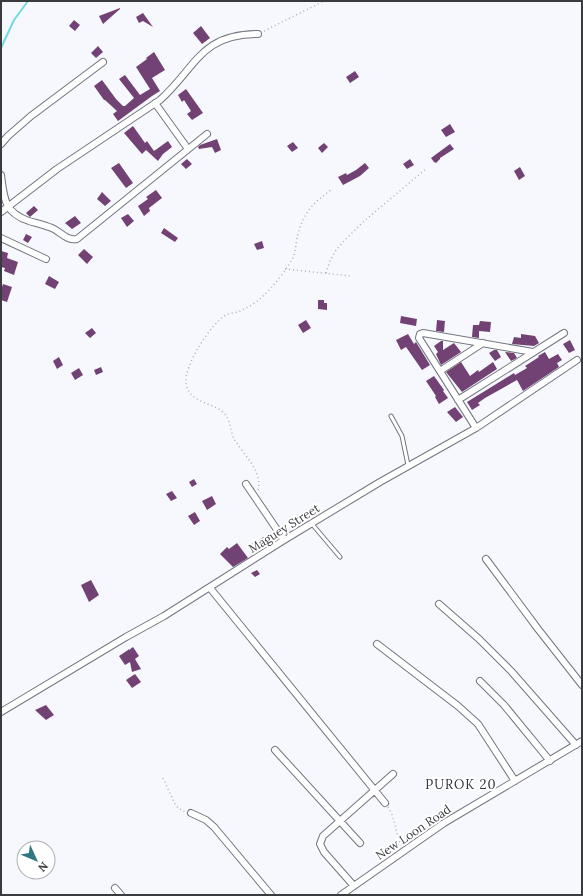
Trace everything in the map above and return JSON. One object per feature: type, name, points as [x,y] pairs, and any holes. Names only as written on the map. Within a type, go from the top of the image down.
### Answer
[{"type":"street","points":[[1,212],[57,170],[155,103],[168,92],[200,55],[214,44],[243,34],[258,34]]},
{"type":"street","points":[[1,144],[31,116],[103,62]]},
{"type":"street","points":[[155,103],[188,149]]},
{"type":"street","points":[[1,175],[7,207],[12,213],[23,219],[52,228],[69,239],[77,240],[207,134]]},
{"type":"street","points":[[1,238],[46,259]]},
{"type":"street","points":[[476,428],[419,338],[422,333],[533,352]]},
{"type":"street","points":[[458,400],[564,333]]},
{"type":"street","points":[[440,371],[483,343]]},
{"type":"street","name":"Maguey Street","points":[[1,712],[164,616],[284,540],[380,482],[476,428],[577,360]]},
{"type":"street","points":[[246,484],[284,540]]},
{"type":"street","points":[[486,559],[582,685]]},
{"type":"street","points":[[210,588],[385,802]]},
{"type":"street","points":[[439,604],[506,666],[579,743]]},
{"type":"street","points":[[377,644],[474,720],[485,732],[515,781]]},
{"type":"street","points":[[480,681],[509,710],[550,761]]},
{"type":"street","name":"New Loon Road","points":[[341,895],[404,850],[468,808],[579,743]]},
{"type":"street","points":[[275,750],[360,843]]},
{"type":"street","points":[[354,886],[324,852],[320,844],[323,836],[393,774]]},
{"type":"street","points":[[191,813],[206,820],[214,827],[271,895]]},
{"type":"street","points":[[115,888],[120,895]]},
{"type":"lane","points":[[391,416],[402,436],[409,467]]},
{"type":"lane","points":[[312,524],[340,557]]},
{"type":"path","points":[[258,34],[324,1]]},
{"type":"path","points":[[326,273],[336,250],[345,240],[363,222],[427,168]]},
{"type":"path","points":[[253,495],[259,489],[256,473],[230,431],[229,422],[224,413],[192,396],[186,384],[186,377],[198,347],[213,328],[227,315],[237,312],[252,304],[275,284],[294,255],[298,233],[310,207],[331,190]]},
{"type":"path","points":[[285,269],[351,276]]},
{"type":"path","points":[[163,778],[175,804],[182,810],[191,813]]},
{"type":"path","points":[[385,802],[393,815],[398,837],[404,850]]},
{"type":"building","points":[[120,9],[103,24],[99,16]]},
{"type":"building","points":[[143,13],[153,27],[143,21],[139,23],[136,17]]},
{"type":"building","points":[[74,20],[80,25],[75,31],[69,26]]},
{"type":"building","points":[[201,26],[210,38],[202,44],[193,33]]},
{"type":"building","points":[[98,46],[103,52],[96,58],[91,53]]},
{"type":"building","points":[[154,52],[165,70],[152,78],[160,91],[118,121],[113,114],[117,111],[104,100],[94,86],[102,80],[116,99],[123,106],[125,106],[134,98],[119,79],[125,75],[140,95],[150,89],[136,67]]},
{"type":"building","points":[[355,71],[359,77],[350,83],[346,77]]},
{"type":"building","points":[[186,89],[203,113],[192,120],[187,114],[191,111],[184,100],[182,102],[178,95]]},
{"type":"building","points":[[450,124],[455,132],[446,137],[441,130]]},
{"type":"building","points":[[133,126],[145,143],[147,141],[154,151],[168,141],[172,147],[163,154],[158,161],[146,150],[142,154],[124,133]]},
{"type":"building","points":[[217,139],[221,150],[215,153],[212,147],[199,149],[198,147],[200,145]]},
{"type":"building","points":[[293,142],[298,148],[292,152],[287,146]]},
{"type":"building","points":[[324,143],[328,147],[322,153],[318,148]]},
{"type":"building","points":[[450,144],[454,149],[440,158],[436,163],[434,162],[431,158]]},
{"type":"building","points":[[187,159],[192,164],[186,169],[181,164]]},
{"type":"building","points":[[410,159],[414,165],[407,169],[403,164]]},
{"type":"building","points":[[119,163],[133,183],[126,188],[111,168]]},
{"type":"building","points":[[365,163],[369,168],[360,176],[343,185],[338,177],[346,173],[347,175]]},
{"type":"building","points":[[520,167],[525,176],[519,180],[514,171]]},
{"type":"building","points":[[156,190],[162,198],[149,208],[150,211],[144,216],[138,206],[148,199],[146,197]]},
{"type":"building","points":[[102,192],[111,201],[105,206],[97,199]]},
{"type":"building","points":[[34,206],[38,210],[30,217],[26,213]]},
{"type":"building","points":[[128,214],[134,221],[127,227],[121,218]]},
{"type":"building","points":[[75,216],[81,223],[72,229],[65,223]]},
{"type":"building","points":[[164,228],[178,238],[175,242],[161,233]]},
{"type":"building","points":[[26,234],[32,237],[28,243],[23,240]]},
{"type":"building","points":[[262,241],[264,248],[257,250],[254,244]]},
{"type":"building","points":[[84,249],[93,257],[87,264],[78,255]]},
{"type":"building","points":[[1,251],[8,253],[7,258],[18,262],[14,275],[4,271],[5,268],[1,267]]},
{"type":"building","points":[[49,276],[59,282],[55,289],[45,284]]},
{"type":"building","points":[[3,284],[12,287],[7,302],[1,300],[1,290]]},
{"type":"building","points":[[318,300],[324,300],[324,303],[327,303],[327,310],[318,309]]},
{"type":"building","points":[[401,316],[417,319],[416,326],[400,323]]},
{"type":"building","points":[[306,320],[311,328],[303,333],[298,325]]},
{"type":"building","points":[[437,320],[445,321],[444,332],[436,331]]},
{"type":"building","points":[[480,321],[491,322],[490,332],[479,331],[479,338],[472,337],[473,325],[479,325]]},
{"type":"building","points":[[92,328],[96,333],[90,338],[85,333]]},
{"type":"building","points":[[408,334],[414,344],[416,342],[430,365],[422,370],[406,347],[401,350],[396,340]]},
{"type":"building","points":[[521,334],[535,336],[539,343],[534,346],[512,344],[514,337],[521,338]]},
{"type":"building","points":[[570,340],[575,350],[569,353],[563,344]]},
{"type":"building","points":[[443,341],[443,350],[454,343],[461,352],[441,365],[436,354],[438,352],[434,346]]},
{"type":"building","points":[[497,350],[501,357],[495,361],[489,353]]},
{"type":"building","points":[[505,352],[514,353],[517,358],[511,361]]},
{"type":"building","points":[[545,352],[549,359],[558,354],[562,360],[557,363],[559,367],[523,391],[517,380],[485,398],[478,403],[480,405],[472,410],[467,402],[514,373],[515,375],[527,368],[525,366]]},
{"type":"building","points":[[59,357],[63,365],[57,369],[53,361]]},
{"type":"building","points":[[461,362],[470,376],[478,370],[479,372],[493,362],[497,369],[462,392],[446,372]]},
{"type":"building","points":[[101,367],[103,372],[96,375],[94,370]]},
{"type":"building","points":[[79,368],[83,375],[75,380],[71,373]]},
{"type":"building","points":[[434,376],[448,398],[439,404],[435,397],[436,396],[426,381]]},
{"type":"building","points":[[455,407],[463,417],[456,422],[447,412]]},
{"type":"building","points":[[194,479],[197,484],[192,487],[189,482]]},
{"type":"building","points":[[172,491],[177,498],[171,501],[166,494]]},
{"type":"building","points":[[212,496],[216,504],[207,510],[202,501]]},
{"type":"building","points":[[195,512],[200,521],[194,525],[188,516]]},
{"type":"building","points":[[272,532],[275,539],[264,545],[265,546],[257,552],[252,544]]},
{"type":"building","points":[[237,543],[248,558],[233,567],[220,554],[227,547],[229,549]]},
{"type":"building","points":[[257,570],[260,574],[255,577],[251,573]]},
{"type":"building","points":[[91,580],[99,595],[89,602],[81,585]]},
{"type":"building","points":[[133,647],[139,656],[135,659],[141,669],[132,672],[130,662],[125,665],[119,656]]},
{"type":"building","points":[[135,674],[141,682],[132,688],[126,680]]},
{"type":"building","points":[[46,705],[54,715],[46,720],[35,710]]},
{"type":"waterway","points":[[1,48],[14,20],[28,1]]},
{"type":"district","name":"PUROK 20","points":[[461,784]]}]
